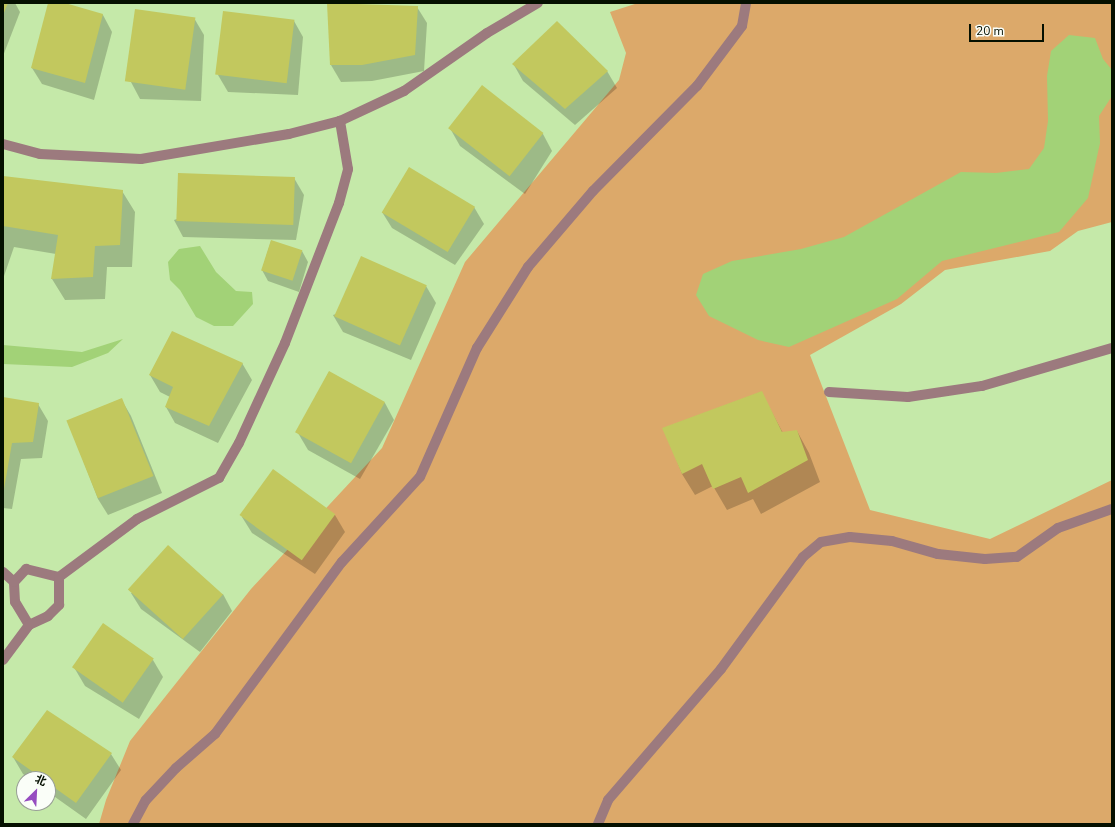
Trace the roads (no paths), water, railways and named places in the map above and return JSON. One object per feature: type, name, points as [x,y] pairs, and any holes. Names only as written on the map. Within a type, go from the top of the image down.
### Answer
[{"type":"street","points":[[3,144],[40,154],[141,159],[289,134],[340,121],[404,91],[487,33],[538,3]]},
{"type":"street","points":[[133,824],[146,800],[176,768],[215,734],[342,562],[420,477],[477,348],[528,267],[593,191],[697,86],[742,26],[746,3]]},
{"type":"street","points":[[59,577],[137,519],[219,478],[239,443],[285,343],[339,203],[348,169],[340,121]]},
{"type":"street","points":[[829,392],[908,397],[982,386],[1112,348]]},
{"type":"street","points":[[598,824],[608,800],[721,669],[803,557],[821,542],[850,537],[892,541],[938,554],[984,559],[1017,557],[1058,528],[1112,509]]},
{"type":"street","points":[[14,582],[26,569],[59,577]]},
{"type":"street","points":[[3,572],[14,582],[15,602],[29,625]]},
{"type":"street","points":[[3,660],[29,625],[48,616],[59,604],[59,577]]}]
